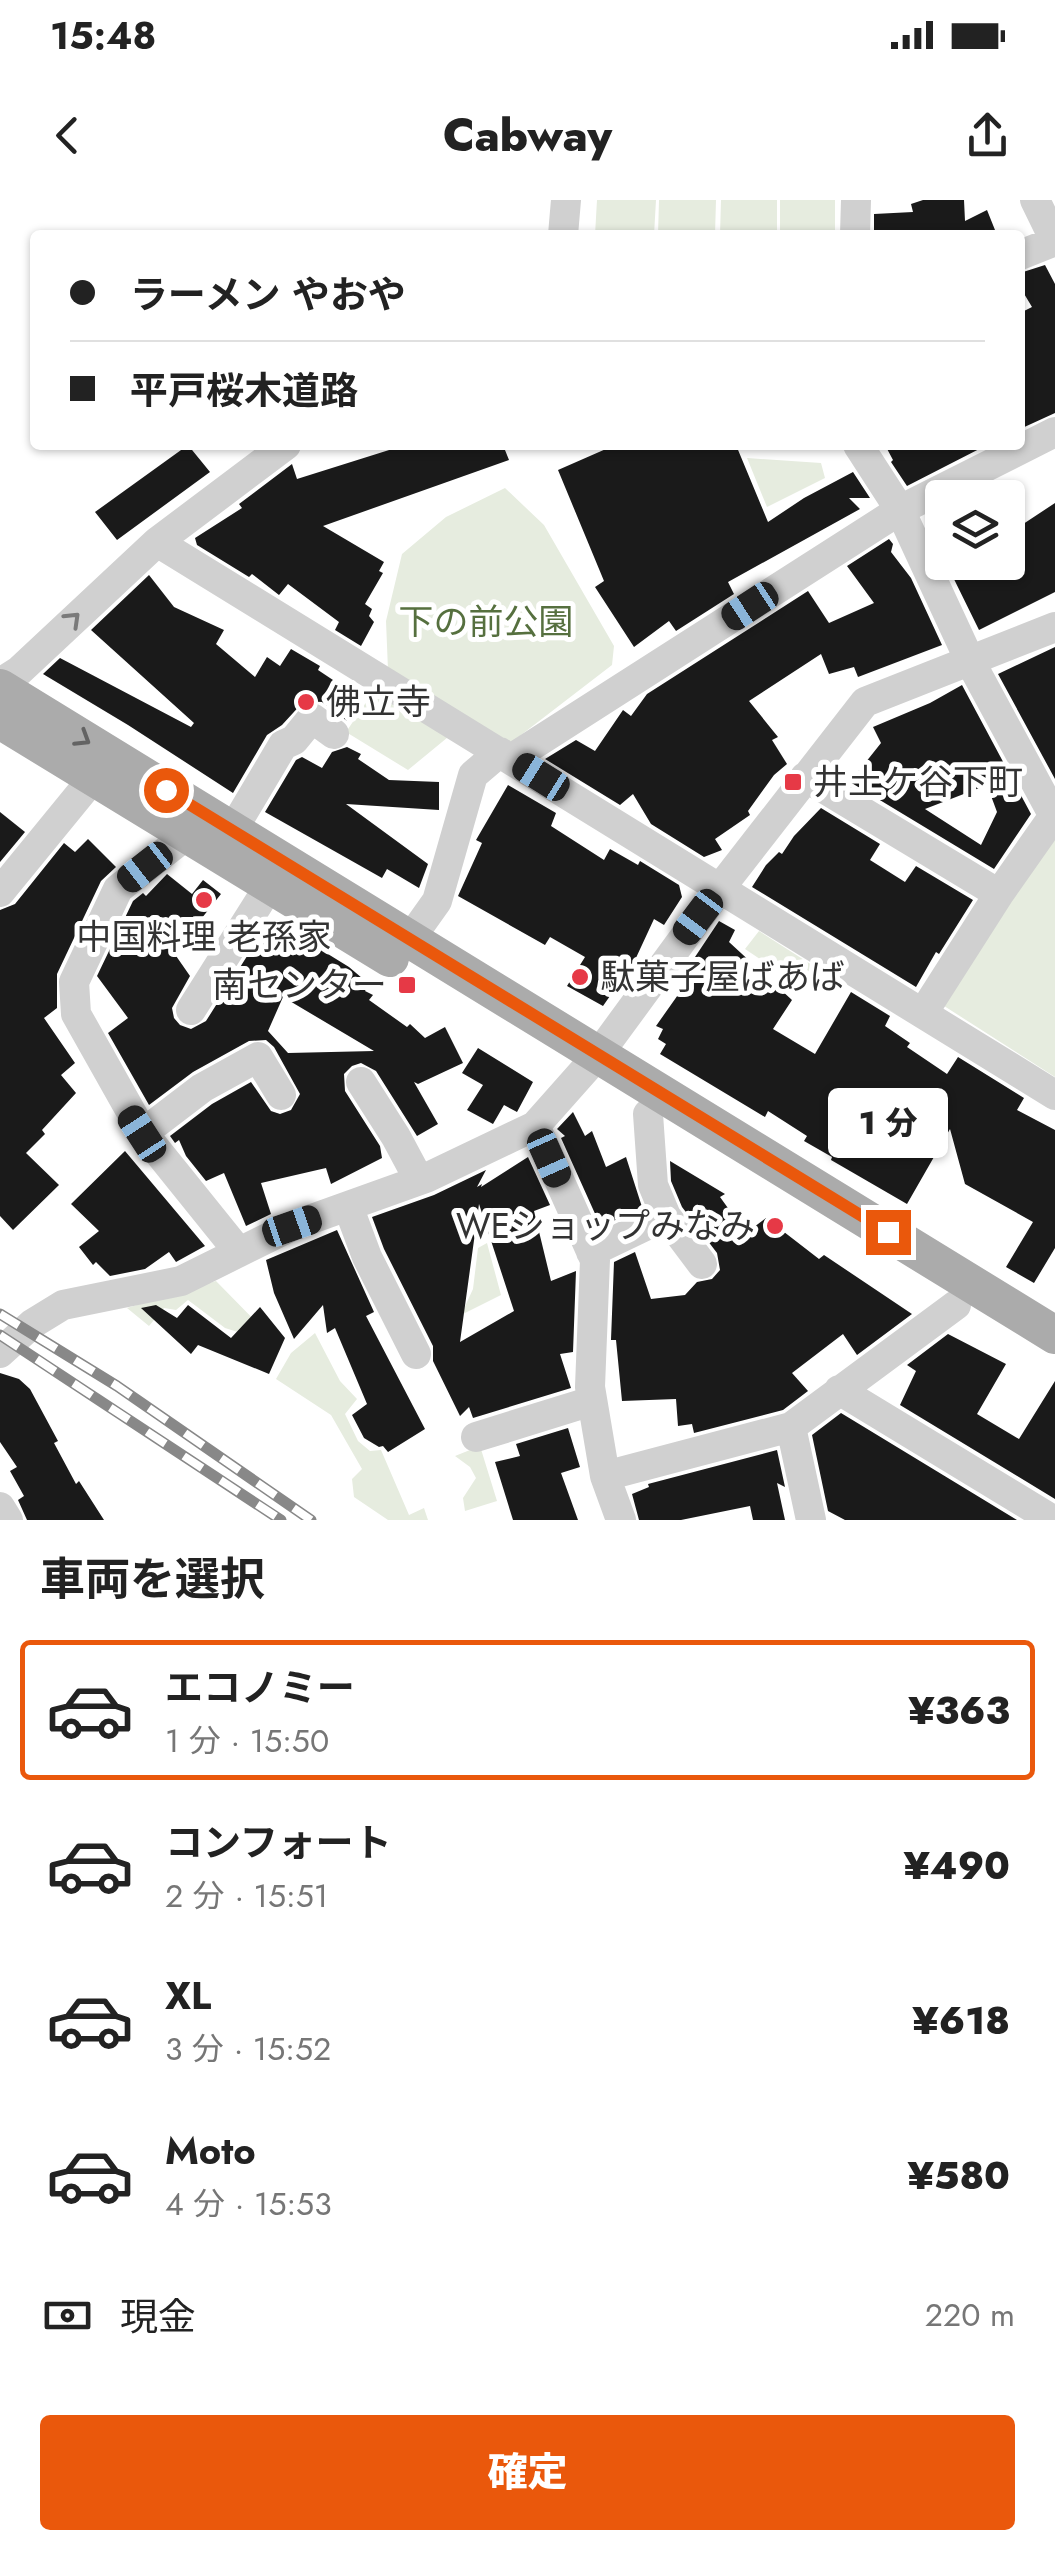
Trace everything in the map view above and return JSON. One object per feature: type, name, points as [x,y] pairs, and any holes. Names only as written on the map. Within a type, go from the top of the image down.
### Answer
[{"type":"main road","points":[[0,686],[410,939],[590,1064],[648,1114],[1055,1364]]},
{"type":"main road","points":[[0,720],[270,885],[590,1064],[1055,1335]]},
{"type":"street","points":[[563,230],[566,200]]},
{"type":"street","points":[[855,230],[856,200]]},
{"type":"street","points":[[1025,254],[1055,241],[1034,200]]},
{"type":"street","points":[[1025,447],[1055,432]]},
{"type":"street","points":[[0,686],[157,542],[279,450]]},
{"type":"street","points":[[861,450],[900,510],[970,660],[1054,816],[923,1013]]},
{"type":"street","points":[[410,939],[437,901],[473,775],[900,510],[1019,450]]},
{"type":"street","points":[[157,542],[1055,1095]]},
{"type":"street","points":[[0,1354],[32,1324],[63,1306],[181,1282],[292,1226],[419,1180],[534,1126],[590,1064],[865,702],[1055,626]]},
{"type":"street","points":[[232,831],[283,745],[294,740],[312,718],[334,734]]},
{"type":"street","points":[[806,777],[999,894]]},
{"type":"street","points":[[0,892],[94,778]]},
{"type":"street","points":[[188,834],[118,888],[74,982],[76,1014],[142,1134],[238,1252]]},
{"type":"street","points":[[191,1010],[270,885]]},
{"type":"street","points":[[142,1134],[202,1088],[258,1057],[281,1096]]},
{"type":"street","points":[[361,1082],[419,1180]]},
{"type":"street","points":[[648,1114],[653,1185],[666,1216],[702,1264]]},
{"type":"street","points":[[534,1126],[594,1260],[592,1401],[605,1476],[621,1520]]},
{"type":"street","points":[[348,1206],[366,1257],[416,1354]]},
{"type":"street","points":[[591,1252],[666,1216]]},
{"type":"street","points":[[605,1476],[791,1426],[956,1304]]},
{"type":"street","points":[[840,1390],[1053,1520]]},
{"type":"street","points":[[476,1436],[592,1401]]},
{"type":"street","points":[[791,1426],[811,1520]]},
{"type":"street","points":[[0,1508],[8,1520]]},
{"type":"green space","points":[[597,200],[656,200],[654,230],[595,230]]},
{"type":"green space","points":[[659,200],[716,200],[715,230],[658,230]]},
{"type":"green space","points":[[721,200],[777,200],[777,230],[720,230]]},
{"type":"green space","points":[[780,200],[835,200],[835,230],[780,230]]},
{"type":"green space","points":[[747,458],[821,463],[825,478],[767,507]]},
{"type":"green space","name":"下の前公園","points":[[505,488],[544,525],[614,646],[612,665],[508,745],[470,719],[408,770],[346,732],[388,670],[386,621],[402,554],[446,517]]},
{"type":"green space","points":[[1055,834],[1055,1077],[941,1004]]},
{"type":"green space","points":[[759,931],[812,965],[800,986],[745,949]]},
{"type":"green space","points":[[487,1243],[501,1295],[461,1315],[473,1289],[478,1248]]},
{"type":"green space","points":[[216,1281],[279,1345],[225,1328],[188,1300],[176,1310],[164,1308],[149,1326],[127,1308]]},
{"type":"green space","points":[[315,1333],[340,1381],[357,1399],[345,1414],[358,1441],[370,1451],[381,1450],[409,1515],[424,1508],[428,1520],[388,1520],[354,1497],[352,1479],[362,1469],[331,1415],[276,1379],[291,1353]]},
{"type":"green space","points":[[480,1446],[497,1501],[465,1511],[463,1498],[476,1478],[470,1467],[455,1456]]},
{"type":"building","points":[[923,200],[964,200],[965,221],[987,210],[995,230],[874,230],[874,214],[913,212],[911,204]]},
{"type":"building","points":[[1045,265],[1055,284],[1055,413],[1025,427],[1025,310],[1032,307],[1025,295],[1025,271]]},
{"type":"building","points":[[181,450],[192,450],[210,472],[117,540],[95,512]]},
{"type":"building","points":[[389,450],[505,450],[509,460],[323,526],[384,562],[379,571],[383,573],[365,604],[372,609],[369,616],[374,622],[361,646],[335,630],[339,622],[288,584],[279,595],[252,574],[249,577],[197,545],[195,538],[242,508],[239,504],[292,464],[297,479]]},
{"type":"building","points":[[604,450],[738,450],[768,522],[853,472],[870,498],[849,498],[860,509],[728,582],[734,594],[676,631],[669,621],[634,647],[595,587],[604,581],[558,470]]},
{"type":"building","points":[[888,450],[977,450],[907,486]]},
{"type":"building","points":[[1055,503],[1055,592],[979,630],[954,580],[1025,580],[1025,523]]},
{"type":"building","points":[[889,539],[893,544],[891,552],[911,578],[942,645],[858,677],[854,667],[829,674],[821,654],[749,701],[778,737],[772,740],[787,764],[774,775],[748,811],[750,815],[715,839],[722,850],[704,857],[651,824],[633,794],[620,805],[545,759],[576,740],[595,751],[623,710],[631,716],[647,694],[808,591],[829,623],[874,603],[847,566]]},
{"type":"building","points":[[149,575],[174,607],[224,630],[216,644],[255,677],[267,657],[280,666],[291,649],[320,666],[318,670],[351,692],[343,709],[352,715],[347,721],[322,702],[304,701],[267,735],[233,793],[43,674],[60,658],[191,727],[194,723],[91,630]]},
{"type":"building","points":[[1055,647],[1055,779],[998,674]]},
{"type":"building","points":[[962,685],[1031,814],[994,869],[850,782],[881,743],[873,727]],"holes":[[[987,785],[997,812],[981,845],[925,809]]]},
{"type":"building","points":[[347,747],[361,754],[358,759],[389,780],[439,782],[439,810],[346,804],[428,864],[419,888],[387,869],[382,878],[265,812],[296,760],[302,757],[322,768],[332,752]]},
{"type":"building","points":[[508,785],[556,813],[551,826],[604,860],[610,849],[638,865],[640,861],[679,885],[682,897],[664,925],[654,919],[635,960],[603,1006],[567,986],[585,957],[550,937],[545,945],[458,896],[482,843],[476,840]]},
{"type":"building","points":[[821,808],[880,844],[870,860],[905,882],[916,866],[973,900],[916,987],[752,887],[766,865],[779,852],[782,854]]},
{"type":"building","points":[[0,812],[25,832],[0,862]]},
{"type":"building","points":[[88,839],[116,867],[101,881],[57,974],[57,1008],[44,1018],[75,1063],[61,1075],[76,1093],[26,1153],[59,1185],[13,1230],[0,1216],[0,910],[15,904],[64,843],[75,852]]},
{"type":"building","points":[[167,874],[192,894],[203,880],[221,894],[174,953],[190,976],[172,1008],[180,1025],[191,1029],[206,1021],[261,934],[281,945],[289,930],[349,967],[369,984],[365,991],[373,995],[369,1000],[407,1027],[410,1024],[425,1038],[445,1027],[463,1063],[418,1084],[414,1082],[438,1124],[417,1136],[376,1071],[361,1063],[352,1066],[344,1074],[345,1091],[380,1146],[382,1158],[331,1184],[326,1168],[261,1183],[271,1214],[246,1226],[224,1173],[206,1181],[179,1140],[175,1143],[170,1136],[212,1104],[251,1082],[271,1111],[280,1114],[291,1110],[300,1094],[274,1047],[266,1040],[249,1041],[193,1072],[149,1105],[108,1033],[128,1018],[97,976],[133,901],[143,893],[146,896]],"holes":[[[283,997],[374,1051],[288,1053],[268,1031]]]},
{"type":"building","points":[[719,921],[735,930],[729,942],[792,1000],[773,1029],[815,1054],[851,992],[890,1016],[885,1026],[910,1043],[907,1047],[947,1074],[958,1057],[1024,1098],[1017,1110],[1055,1130],[1055,1248],[1034,1283],[1006,1267],[1033,1222],[965,1184],[950,1129],[907,1204],[831,1160],[832,1157],[804,1141],[807,1136],[768,1111],[765,1117],[660,1054],[666,1044],[658,1039],[663,1029],[656,1026],[692,975],[685,972]]},
{"type":"building","points":[[478,1048],[533,1082],[517,1112],[504,1105],[493,1124],[467,1110],[483,1085],[462,1073]]},
{"type":"building","points":[[573,1112],[585,1136],[592,1131],[606,1167],[626,1157],[642,1207],[601,1227],[561,1138],[565,1136],[557,1129]]},
{"type":"building","points":[[125,1151],[205,1246],[176,1262],[169,1252],[145,1269],[110,1276],[96,1262],[93,1265],[79,1247],[99,1231],[71,1204]]},
{"type":"building","points":[[528,1157],[550,1205],[534,1211],[551,1281],[576,1271],[573,1352],[560,1354],[571,1388],[473,1418],[469,1407],[460,1416],[433,1361],[433,1346],[372,1217],[434,1195],[486,1170],[477,1187],[482,1184],[481,1187]],"holes":[[[479,1204],[514,1311],[460,1342]]]},
{"type":"building","points":[[670,1161],[725,1194],[720,1197],[746,1233],[766,1218],[819,1259],[824,1255],[912,1314],[857,1355],[843,1334],[792,1373],[808,1391],[783,1410],[694,1433],[692,1424],[678,1426],[676,1399],[622,1401],[616,1340],[611,1340],[614,1262],[635,1252],[651,1299],[685,1295],[697,1282],[712,1279],[720,1270],[717,1253],[682,1207],[671,1181]]},
{"type":"building","points":[[337,1230],[374,1312],[366,1316],[425,1429],[388,1452],[364,1438],[352,1415],[367,1404],[335,1328],[327,1333],[323,1305],[294,1339],[274,1293],[266,1260]]},
{"type":"building","points":[[156,1305],[177,1318],[188,1305],[231,1338],[260,1307],[285,1338],[269,1374],[198,1345],[191,1354],[141,1308]]},
{"type":"building","points":[[948,1334],[1006,1364],[977,1414],[1019,1439],[1055,1381],[1055,1499],[900,1405],[916,1371],[907,1365]]},
{"type":"building","points":[[0,1373],[19,1379],[30,1389],[76,1484],[79,1481],[104,1520],[27,1520],[18,1500],[24,1496],[10,1471],[17,1467],[0,1442]]},
{"type":"building","points":[[841,1413],[1017,1520],[845,1520],[828,1511],[812,1435]]},
{"type":"building","points":[[568,1428],[580,1467],[561,1473],[578,1520],[513,1520],[495,1462],[520,1456],[516,1444]]},
{"type":"building","points":[[777,1450],[785,1487],[777,1483],[785,1520],[753,1520],[750,1506],[681,1520],[639,1520],[632,1494],[649,1487],[648,1484]]},
{"type":"railway","points":[[0,1314],[117,1386],[311,1520]]},
{"type":"railway","points":[[0,1335],[281,1520]]},
{"type":"place","name":"佛立寺","points":[[306,702]]},
{"type":"place","name":"井土ケ谷下町","points":[[793,782]]},
{"type":"place","name":"中国料理 老孫家","points":[[204,900]]},
{"type":"place","name":"駄菓子屋ばあば","points":[[580,977]]},
{"type":"place","name":"南センター","points":[[407,985]]},
{"type":"place","name":"WEショップみなみ","points":[[775,1226]]},
{"type":"route","points":[[166,790],[888,1232]]}]
